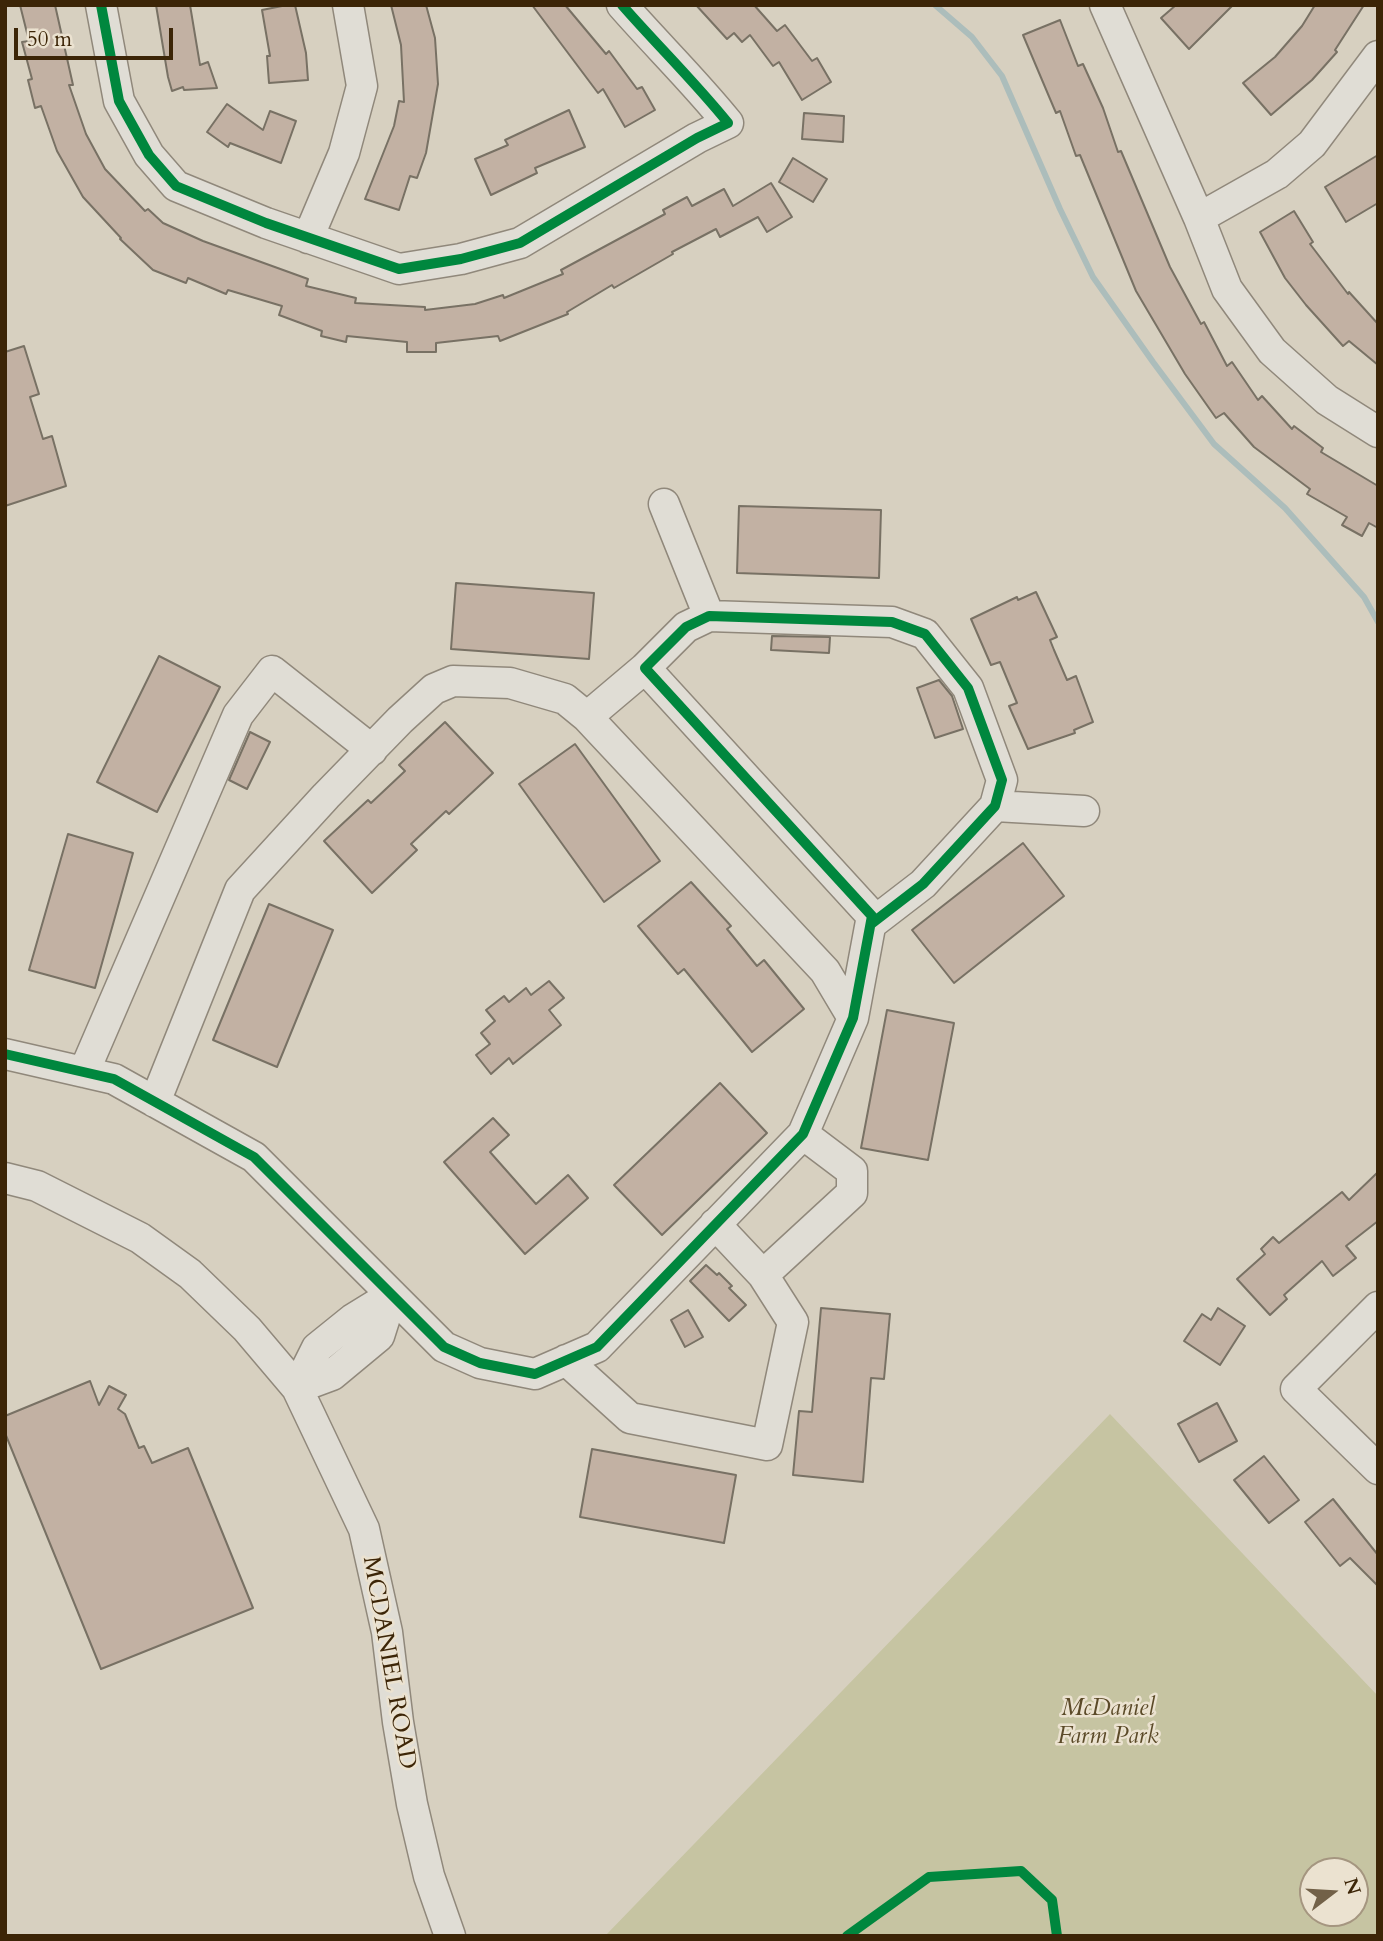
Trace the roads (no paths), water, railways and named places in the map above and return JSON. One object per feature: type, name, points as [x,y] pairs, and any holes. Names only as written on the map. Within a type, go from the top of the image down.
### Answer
[{"type":"street","points":[[101,5],[119,101],[149,155],[176,186],[308,238],[399,269],[461,259],[520,243],[697,138],[728,123],[698,86],[622,5]]},
{"type":"street","points":[[308,238],[344,153],[362,86],[348,5]]},
{"type":"street","points":[[1108,7],[1227,289],[1272,351],[1327,400],[1378,432]]},
{"type":"street","points":[[1199,218],[1276,174],[1312,144],[1378,56]]},
{"type":"street","points":[[664,505],[709,617]]},
{"type":"street","points":[[587,717],[645,668],[686,627],[709,617],[892,622],[925,634],[968,688],[1002,780],[995,806],[923,884],[871,924]]},
{"type":"street","points":[[5,1054],[114,1079],[254,1157],[444,1347],[480,1363],[535,1374],[597,1347],[803,1134],[853,1018],[872,916],[645,668]]},
{"type":"street","points":[[84,1072],[238,715],[272,671],[372,750]]},
{"type":"street","points":[[155,1101],[240,890],[372,750],[434,689],[453,681],[510,683],[565,699],[587,717],[825,971],[853,1018]]},
{"type":"street","points":[[995,806],[1084,811]]},
{"type":"street","points":[[763,1275],[852,1193],[852,1171],[803,1134]]},
{"type":"street","name":"MCDANIEL ROAD","points":[[5,1178],[37,1186],[150,1245],[190,1274],[247,1329],[297,1388],[364,1529],[387,1632],[412,1804],[429,1876],[450,1936]]},
{"type":"street","points":[[566,1360],[630,1418],[767,1446],[793,1322],[763,1275],[715,1224]]},
{"type":"street","points":[[297,1388],[332,1374],[379,1336],[392,1295]]},
{"type":"street","points":[[1378,1307],[1296,1389],[1378,1469]]},
{"type":"waterway","points":[[935,5],[972,37],[1002,76],[1093,277],[1153,362],[1214,444],[1285,508],[1364,597],[1378,622]]},
{"type":"park label","name":"McDaniel Farm Park","points":[[1108,1723]]}]
